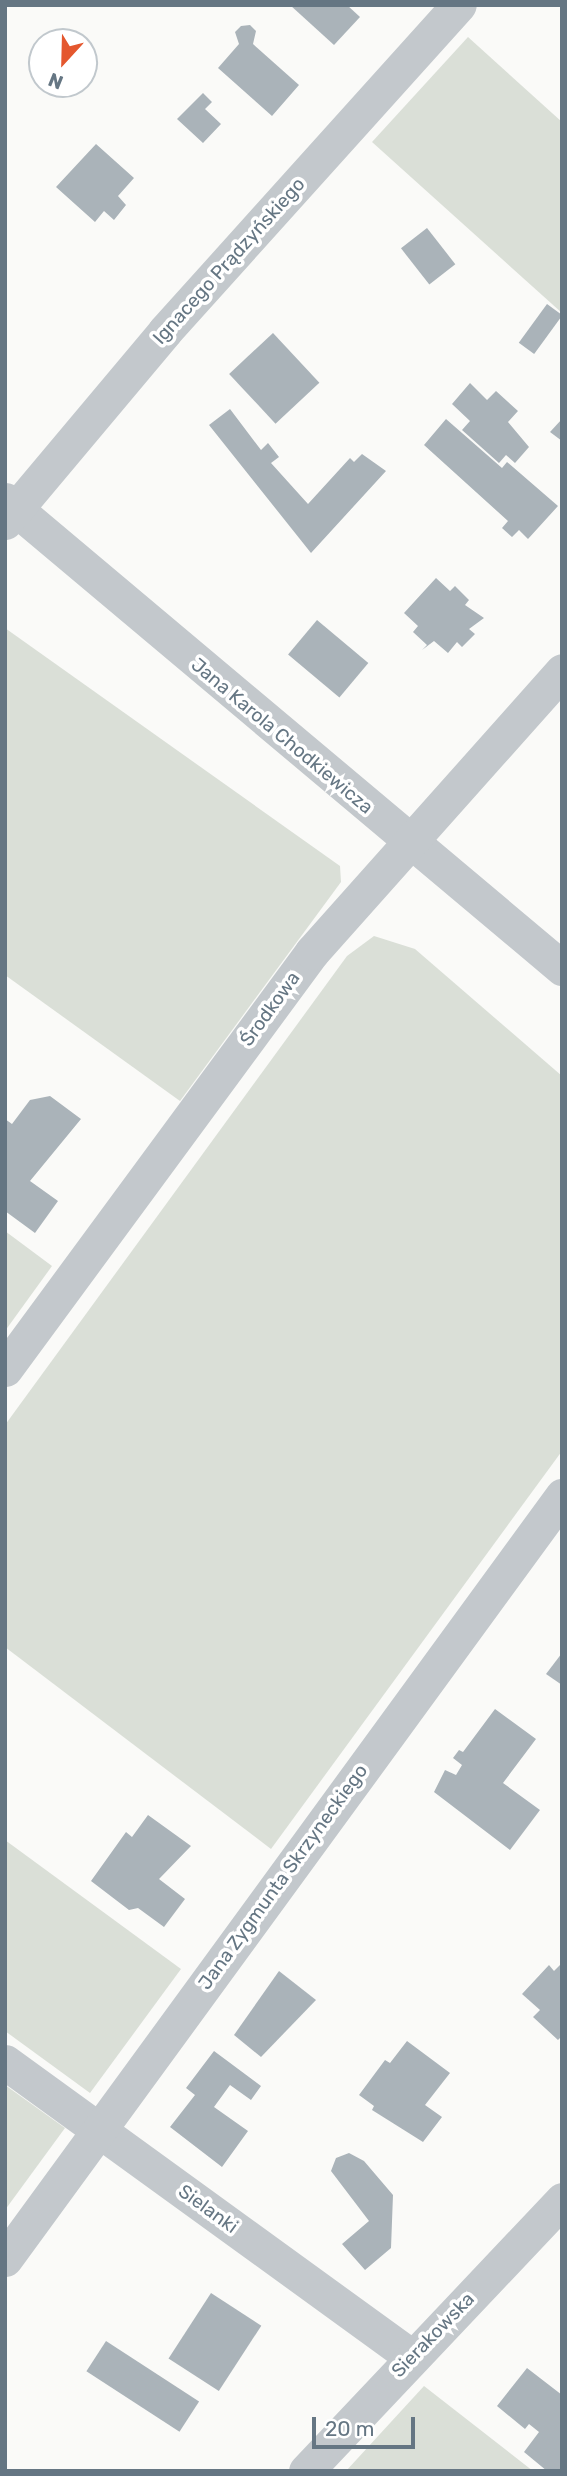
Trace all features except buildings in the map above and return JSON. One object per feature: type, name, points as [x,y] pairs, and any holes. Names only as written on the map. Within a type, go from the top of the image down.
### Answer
[{"type":"street","name":"Ignacego Prądzyńskiego","points":[[9,511],[165,331],[459,5]]},
{"type":"street","name":"Jana Karola Chodkiewicza","points":[[9,511],[562,968]]},
{"type":"street","name":"Środkowa","points":[[5,1369],[312,952],[407,842],[562,671]]},
{"type":"street","name":"Jana Zygmunta Skrzyneckiego","points":[[5,2259],[562,1496]]},
{"type":"street","name":"Sielanki","points":[[5,2062],[412,2357]]},
{"type":"street","name":"Sierakowska","points":[[306,2471],[562,2200]]},
{"type":"shaded area","points":[[468,37],[562,122],[562,313],[372,142]]},
{"type":"shaded area","points":[[5,628],[340,866],[341,882],[180,1101],[5,975]]},
{"type":"shaded area","points":[[374,936],[415,949],[562,1076],[562,1451],[271,1849],[5,1647],[5,1425],[347,956]]},
{"type":"shaded area","points":[[5,1231],[52,1266],[5,1331]]},
{"type":"shaded area","points":[[5,1840],[181,1969],[90,2093],[5,2031]]},
{"type":"shaded area","points":[[5,2085],[65,2128],[5,2210]]},
{"type":"shaded area","points":[[424,2386],[533,2471],[346,2471]]}]
